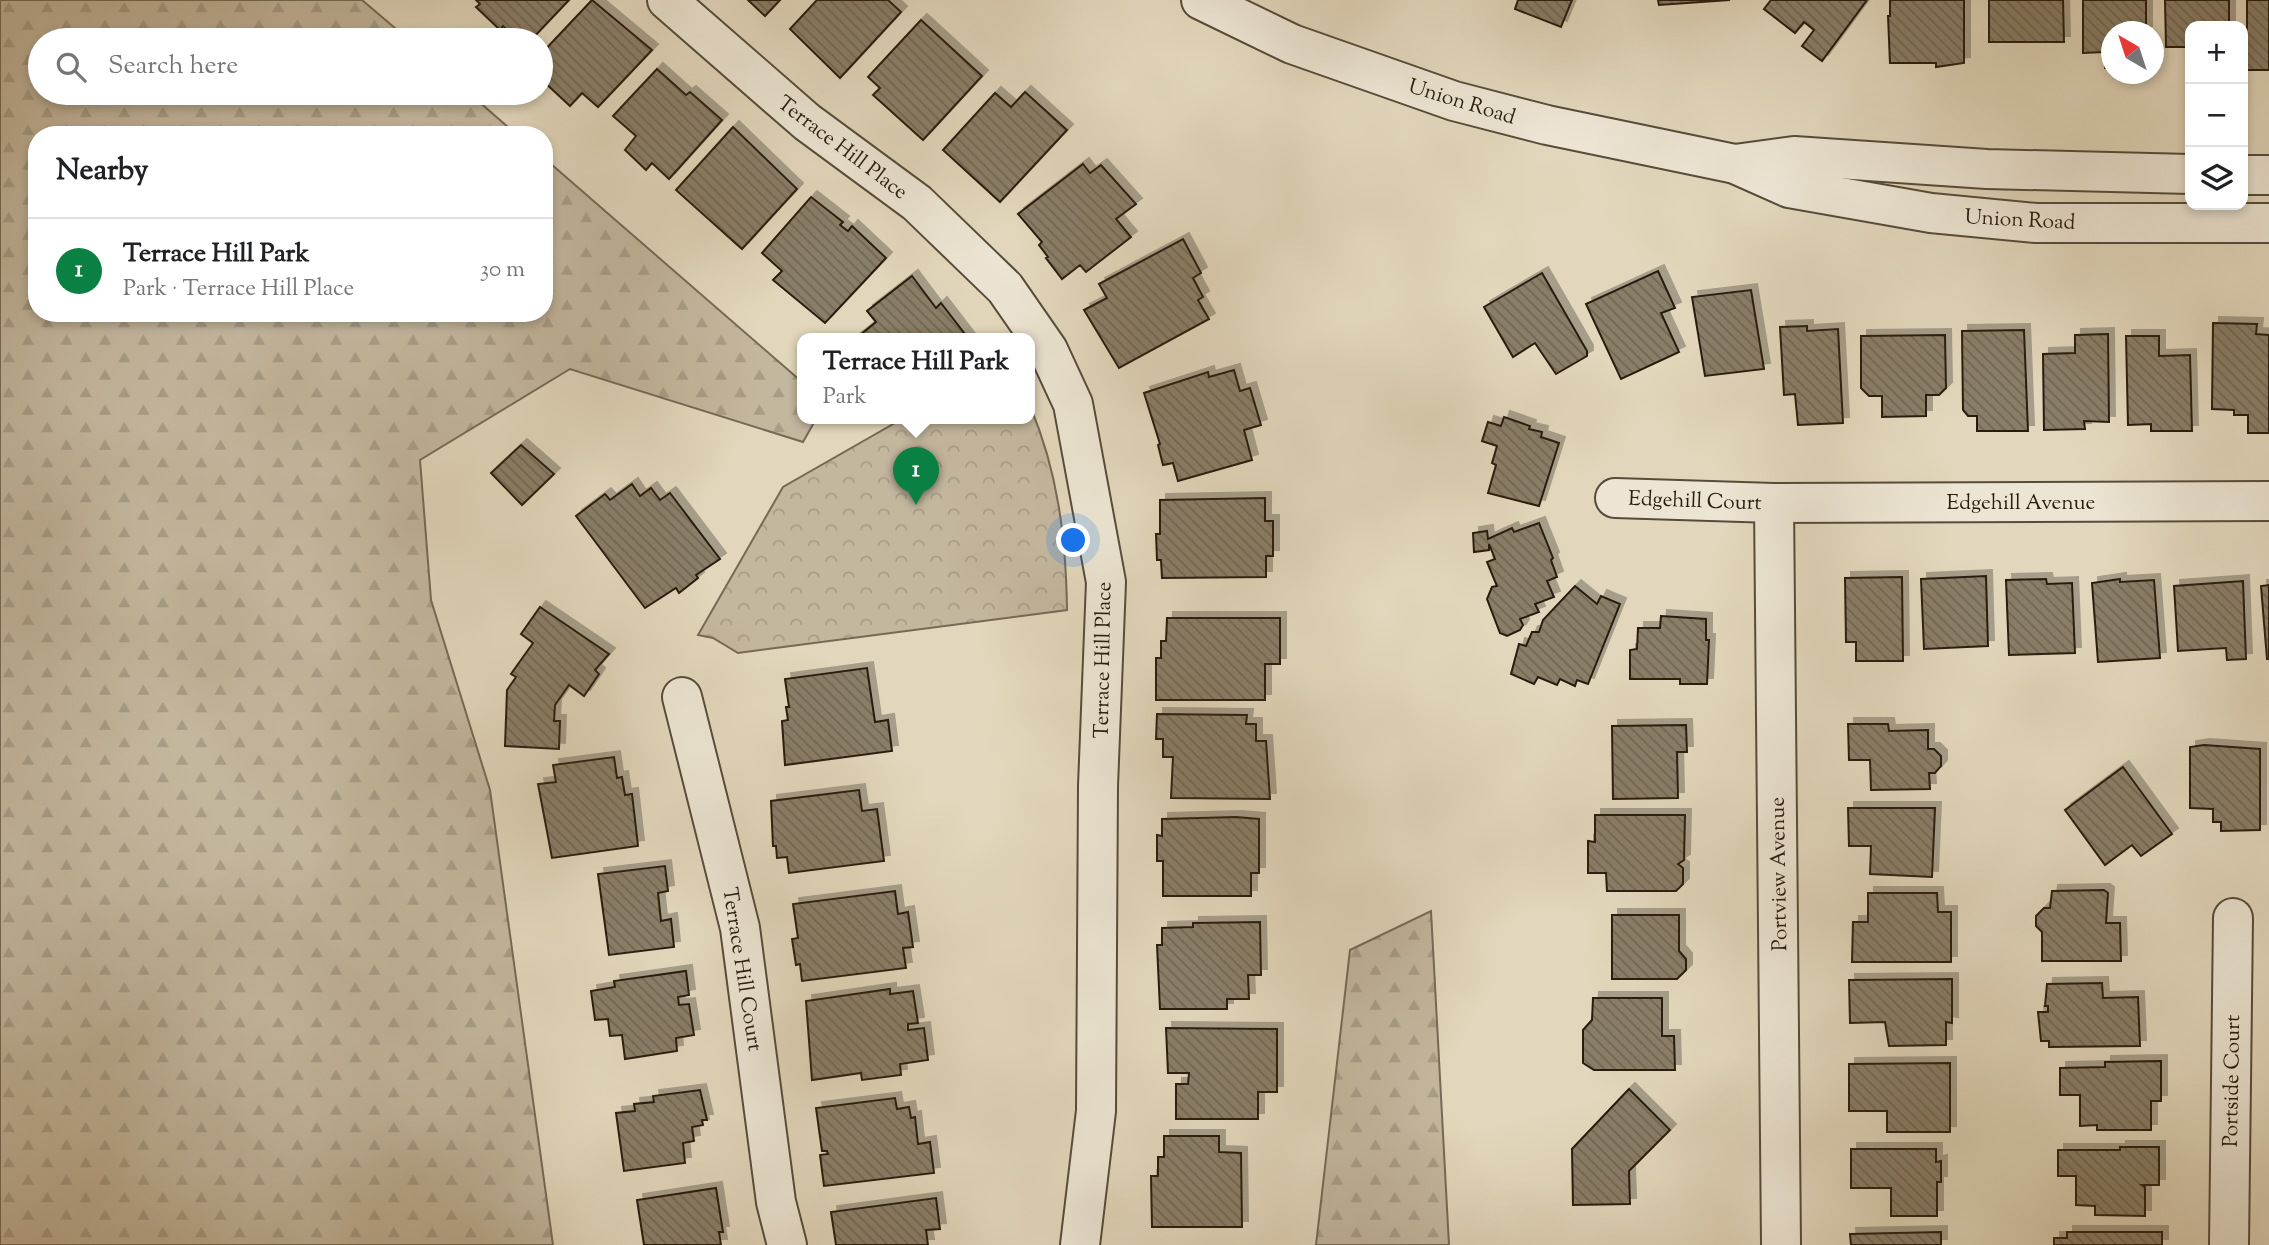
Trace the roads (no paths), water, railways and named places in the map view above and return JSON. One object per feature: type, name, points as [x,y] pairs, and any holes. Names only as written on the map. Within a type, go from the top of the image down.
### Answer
[{"type":"street","name":"Terrace Hill Place","points":[[667,0],[807,122],[917,203],[1005,288],[1048,350],[1073,404],[1106,582],[1098,786],[1096,1111],[1080,1245]]},
{"type":"street","name":"Union Road","points":[[1201,0],[1292,44],[1454,101],[1547,125],[1735,164],[1789,188],[1931,213],[2036,223],[2269,223]]},
{"type":"street","name":"Union Road","points":[[1735,164],[1794,156],[1987,169],[2185,174]]},
{"type":"street","points":[[2248,175],[2269,175]]},
{"type":"street","name":"Edgehill Court","points":[[1615,498],[1774,503]]},
{"type":"street","name":"Edgehill Avenue","points":[[1774,503],[2269,501]]},
{"type":"street","name":"Portview Avenue","points":[[1774,503],[1781,1245]]},
{"type":"street","name":"Terrace Hill Court","points":[[682,697],[740,928],[776,1202],[787,1245]]},
{"type":"street","name":"Portside Court","points":[[2229,1245],[2233,918]]},
{"type":"place","name":"Terrace Hill Park","points":[[916,505]]}]
